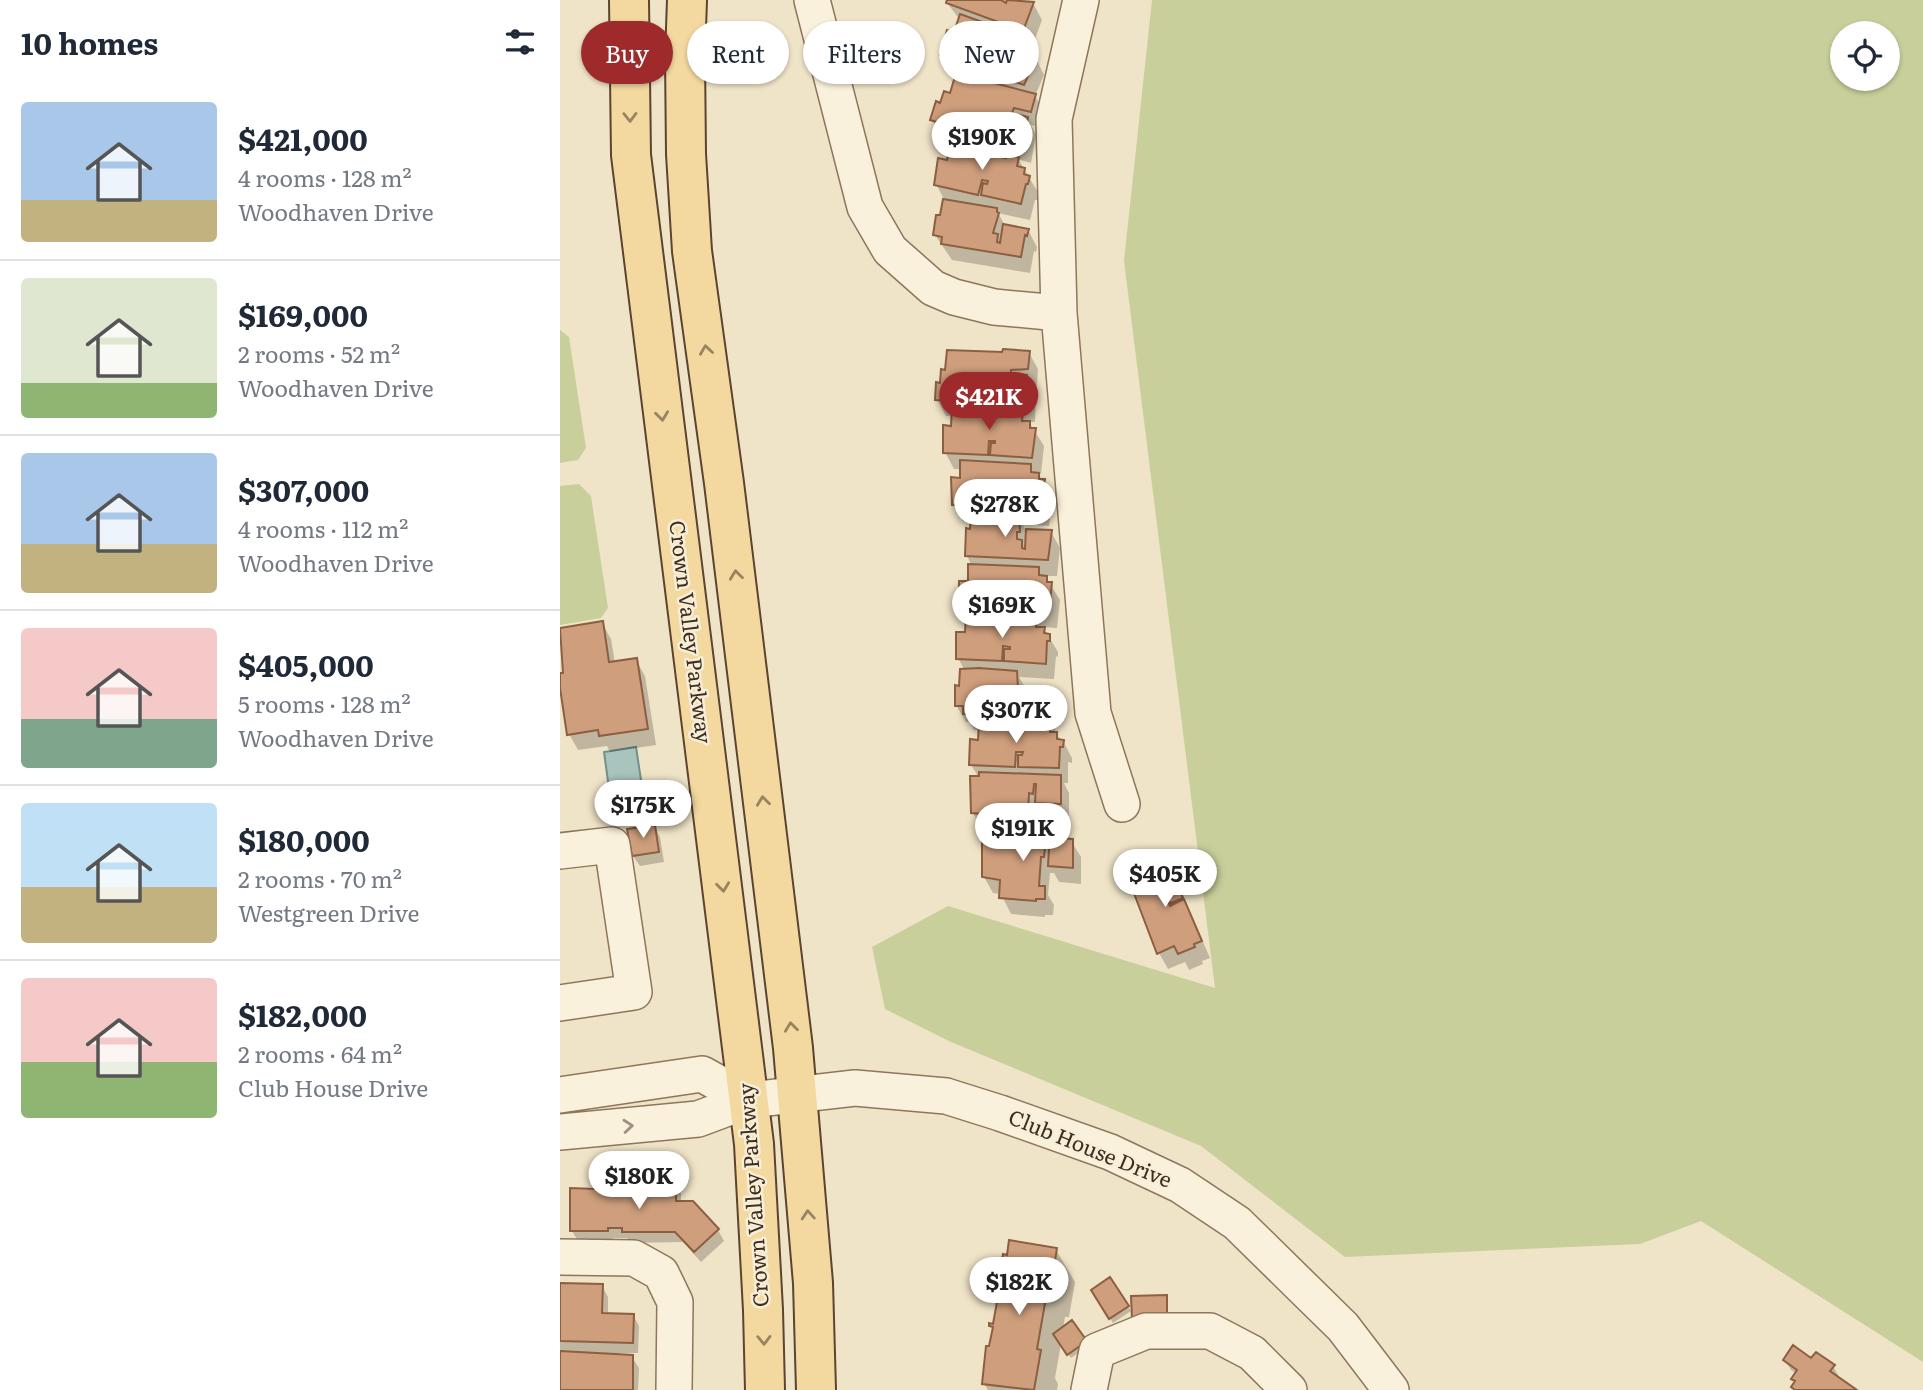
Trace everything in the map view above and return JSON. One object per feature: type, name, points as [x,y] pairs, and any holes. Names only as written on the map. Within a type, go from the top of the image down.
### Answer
[{"type":"main road","name":"Crown Valley Parkway","points":[[629,0],[631,155],[638,228],[749,1100],[758,1206],[765,1390]]},
{"type":"main road","points":[[687,0],[686,154],[692,251],[724,483],[798,1095],[813,1283],[816,1390]]},
{"type":"street","points":[[812,0],[864,207],[890,250],[933,288],[954,297],[994,307],[1059,313]]},
{"type":"street","points":[[1080,0],[1054,119],[1059,313],[1093,713],[1122,804]]},
{"type":"street","points":[[560,851],[612,845],[634,992],[560,1003]]},
{"type":"street","points":[[560,1095],[702,1074],[749,1100]]},
{"type":"street","name":"Club House Drive","points":[[560,1132],[698,1119],[749,1100],[855,1088],[946,1096],[1110,1152],[1180,1185],[1237,1223],[1280,1263],[1343,1327],[1391,1390]]},
{"type":"street","points":[[560,1257],[634,1258],[661,1273],[675,1301],[674,1390]]},
{"type":"street","points":[[1088,1390],[1097,1351],[1146,1331],[1210,1331],[1252,1353],[1289,1390]]},
{"type":"green space","points":[[1152,0],[1923,0],[1923,1362],[1701,1221],[1640,1244],[1345,1257],[1201,1146],[951,1042],[885,1009],[872,947],[948,906],[1215,988],[1124,261]]},
{"type":"green space","points":[[560,330],[569,337],[586,448],[578,460],[560,463]]},
{"type":"green space","points":[[579,484],[591,496],[608,608],[601,618],[560,625],[560,486]]},
{"type":"water","points":[[636,747],[646,813],[606,819],[604,804],[611,803],[604,752]]},
{"type":"building","points":[[947,0],[1034,2],[1027,21],[996,21],[946,3]]},
{"type":"building","points":[[960,14],[980,21],[958,21]]},
{"type":"building","points":[[953,84],[998,84],[1036,94],[1031,112],[1014,108],[1012,113],[1028,117],[1022,147],[979,134],[982,121],[979,120],[975,133],[930,120],[936,101],[940,103],[944,91],[950,93]]},
{"type":"building","points":[[951,139],[994,149],[993,152],[1002,154],[1001,157],[1019,157],[1017,166],[1025,168],[1024,174],[1030,176],[1021,204],[981,195],[983,183],[987,184],[988,181],[982,180],[978,195],[934,185],[938,158],[947,160]]},
{"type":"building","points":[[943,199],[997,208],[999,213],[993,233],[998,234],[997,242],[1000,243],[1003,224],[1029,229],[1027,236],[1025,235],[1021,257],[941,244],[942,237],[933,235],[936,215],[940,215]]},
{"type":"building","points":[[1003,349],[1030,351],[1028,369],[1011,370],[1011,374],[1027,375],[1026,407],[982,404],[983,389],[979,389],[978,403],[935,400],[936,382],[940,383],[941,369],[945,370],[947,350],[1002,352]]},
{"type":"building","points":[[952,405],[1023,409],[1022,421],[1030,421],[1030,428],[1036,428],[1032,458],[990,455],[991,443],[995,441],[989,441],[988,455],[943,453],[943,425],[951,426]]},
{"type":"building","points":[[960,460],[1031,464],[1031,472],[1039,473],[1039,479],[1045,479],[1040,510],[998,507],[999,495],[1004,493],[997,492],[996,507],[952,505],[951,477],[960,478]]},
{"type":"building","points":[[987,513],[1019,515],[1020,532],[1017,532],[1017,539],[1022,540],[1022,548],[1025,549],[1026,529],[1052,530],[1048,560],[965,556],[966,528],[970,529],[971,516],[987,517]]},
{"type":"building","points":[[968,564],[1039,567],[1039,575],[1047,576],[1047,582],[1052,582],[1049,612],[1007,610],[1008,598],[1012,596],[1006,595],[1005,610],[959,608],[959,581],[968,581]]},
{"type":"building","points":[[966,614],[1037,618],[1036,627],[1045,627],[1044,633],[1050,634],[1046,664],[1004,661],[1004,649],[1010,647],[1003,646],[1002,661],[956,659],[956,632],[965,632]]},
{"type":"building","points":[[603,621],[609,662],[637,658],[648,729],[599,736],[598,730],[567,735],[560,688],[560,673],[563,673],[560,628]]},
{"type":"building","points":[[960,669],[1017,671],[1016,696],[1020,697],[1020,706],[1024,706],[1024,687],[1050,688],[1046,716],[963,714],[963,706],[955,706],[955,685],[959,686]]},
{"type":"building","points":[[979,721],[1050,723],[1050,732],[1057,732],[1057,739],[1064,740],[1063,747],[1060,747],[1059,768],[1018,767],[1018,755],[1023,752],[1016,752],[1015,767],[969,765],[970,739],[978,740]]},
{"type":"building","points":[[979,772],[1061,775],[1061,804],[1035,803],[1034,784],[1033,794],[1029,793],[1028,814],[1025,819],[994,818],[971,813],[970,776],[979,776]]},
{"type":"building","points":[[655,825],[659,852],[632,856],[627,829]]},
{"type":"building","points":[[992,835],[1073,839],[1073,868],[1048,866],[1049,848],[1045,848],[1044,857],[1041,857],[1039,886],[1045,886],[1045,899],[1036,901],[999,898],[1000,880],[982,877],[982,839],[992,840]]},
{"type":"building","points":[[1167,859],[1183,898],[1171,903],[1168,901],[1170,906],[1184,899],[1202,941],[1178,954],[1174,946],[1157,954],[1132,888],[1140,884],[1137,877],[1142,874],[1140,868]]},
{"type":"building","points":[[597,1181],[676,1181],[676,1201],[693,1201],[719,1229],[694,1252],[675,1232],[622,1232],[622,1228],[608,1228],[608,1231],[570,1231],[570,1188],[597,1189]]},
{"type":"building","points":[[1009,1240],[1057,1248],[1037,1349],[1041,1350],[1034,1390],[982,1384],[986,1346],[989,1346],[993,1327],[989,1326],[989,1323],[993,1324],[998,1296],[994,1295],[995,1291],[1000,1292],[1005,1260],[1002,1260],[1003,1254],[1007,1255]]},
{"type":"building","points":[[1110,1277],[1129,1306],[1109,1319],[1091,1290]]},
{"type":"building","points":[[560,1283],[603,1284],[602,1313],[634,1314],[633,1343],[560,1341]]},
{"type":"building","points":[[1167,1295],[1167,1318],[1132,1319],[1131,1296]]},
{"type":"building","points":[[1072,1320],[1087,1341],[1067,1355],[1053,1334]]},
{"type":"building","points":[[1793,1345],[1811,1358],[1816,1352],[1835,1365],[1830,1371],[1857,1390],[1795,1390],[1791,1387],[1795,1381],[1791,1379],[1797,1370],[1783,1360]]},
{"type":"building","points":[[560,1351],[633,1355],[633,1390],[560,1390]]}]
